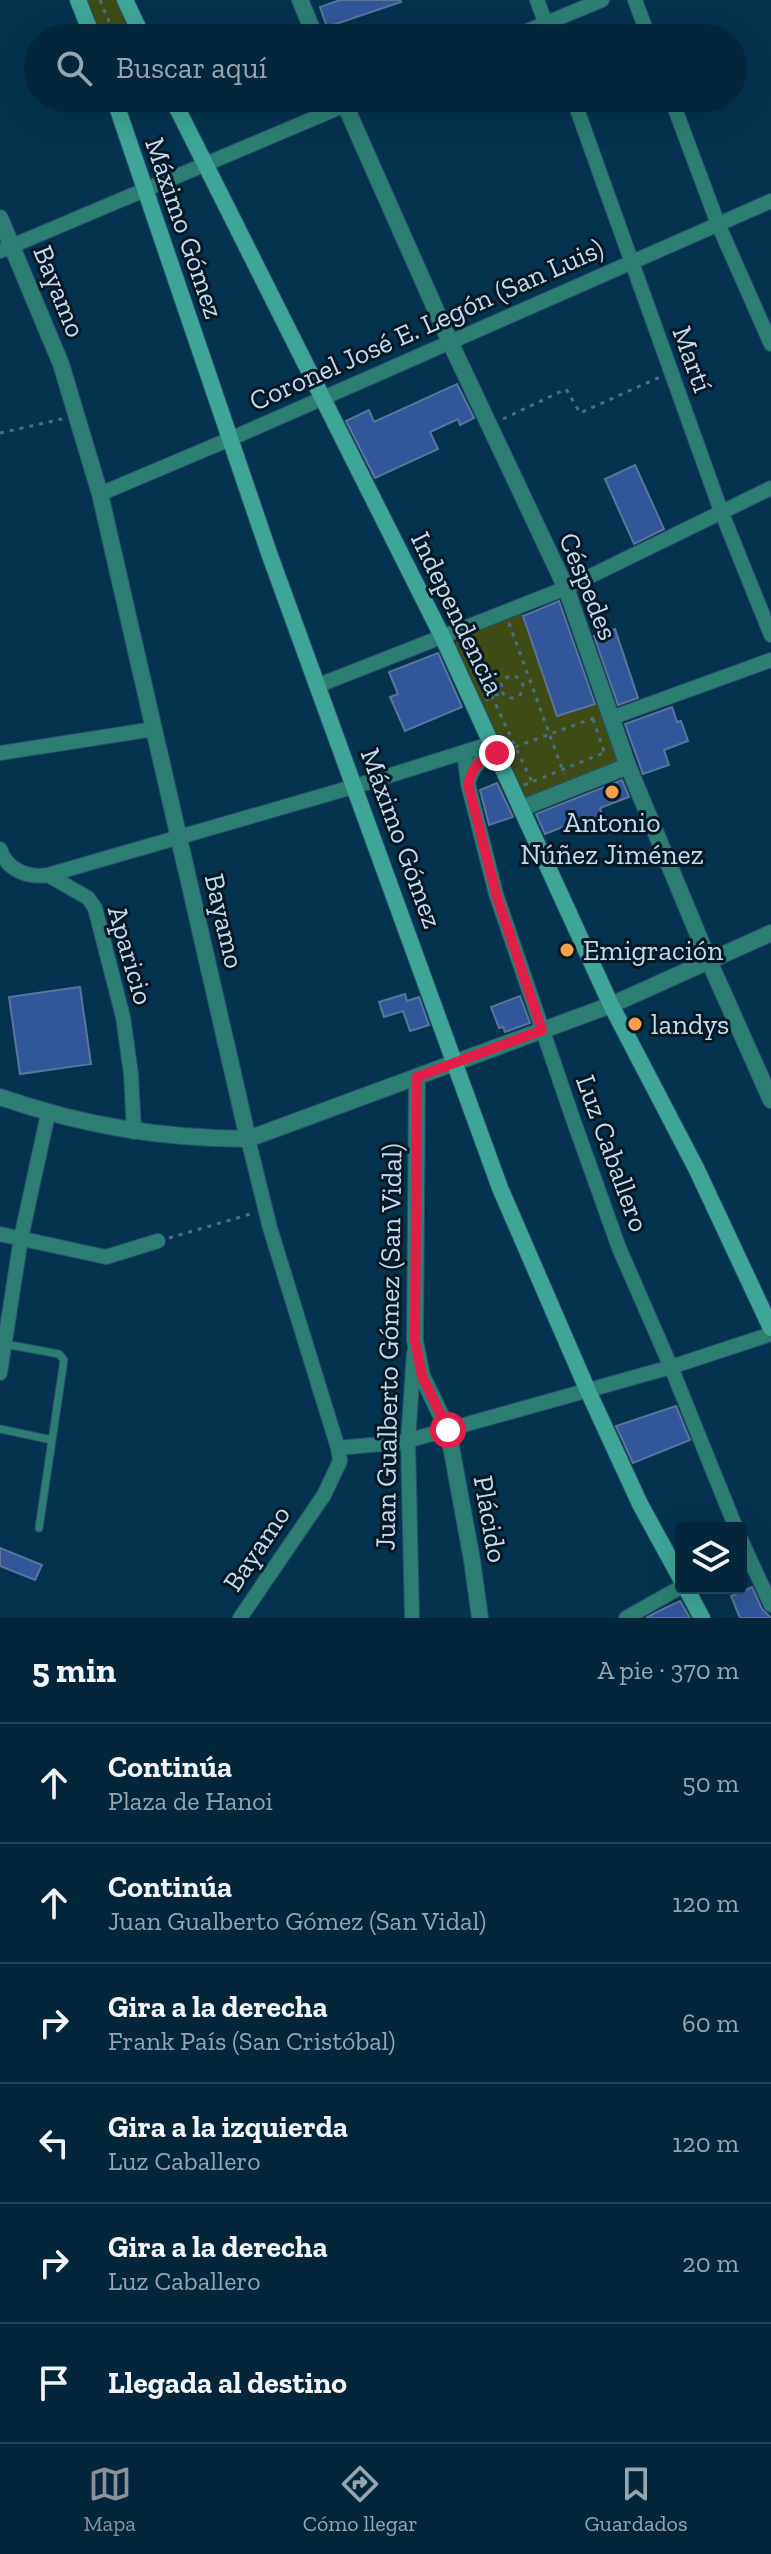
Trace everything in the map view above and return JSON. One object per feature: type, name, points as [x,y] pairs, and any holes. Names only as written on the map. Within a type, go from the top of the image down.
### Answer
[{"type":"main road","points":[[78,0],[87,24]]},
{"type":"main road","points":[[125,0],[136,24]]},
{"type":"main road","name":"Máximo Gómez","points":[[119,112],[269,553],[500,1188],[640,1504],[675,1568]]},
{"type":"main road","name":"Independencia","points":[[179,112],[443,638],[611,1005],[767,1310],[771,1331]]},
{"type":"main road","points":[[688,1594],[702,1618]]},
{"type":"street","points":[[300,0],[310,24]]},
{"type":"street","points":[[537,0],[546,24]]},
{"type":"street","points":[[561,24],[602,0]]},
{"type":"street","points":[[635,0],[644,24]]},
{"type":"street","points":[[7,248],[320,112]]},
{"type":"street","name":"Céspedes","points":[[347,112],[450,342],[566,588],[610,715],[613,750],[628,766],[771,1100]]},
{"type":"street","name":"Martí","points":[[578,112],[721,511],[771,635]]},
{"type":"street","points":[[676,112],[718,224],[771,344]]},
{"type":"street","name":"Coronel José E. Legón (San Luis)","points":[[100,494],[771,201]]},
{"type":"street","name":"Bayamo","points":[[0,218],[7,248],[61,364],[100,494],[265,1210],[338,1448],[340,1461],[324,1495],[240,1618]]},
{"type":"street","points":[[319,685],[566,588],[771,488]]},
{"type":"street","points":[[610,715],[771,660]]},
{"type":"street","points":[[0,753],[154,729]]},
{"type":"street","points":[[48,875],[464,752],[495,748]]},
{"type":"street","points":[[468,784],[473,768],[495,748]]},
{"type":"street","name":"Luz Caballero","points":[[464,752],[468,784],[496,894],[542,1030],[619,1248],[734,1522]]},
{"type":"street","points":[[522,808],[628,766]]},
{"type":"street","name":"Aparicio","points":[[0,849],[12,868],[27,875],[48,875],[88,898],[95,908],[123,1017],[131,1074],[134,1132]]},
{"type":"street","points":[[0,1097],[48,1114],[134,1132],[191,1138],[248,1139],[611,1005],[771,933]]},
{"type":"street","name":"Juan Gualberto Gómez (San Vidal)","points":[[412,1618],[408,1441],[415,1341],[417,1077]]},
{"type":"street","points":[[0,1373],[21,1238],[48,1114]]},
{"type":"street","points":[[0,1234],[106,1257],[158,1241]]},
{"type":"street","points":[[338,1448],[408,1441],[671,1367],[771,1331]]},
{"type":"street","name":"Plácido","points":[[415,1341],[422,1376],[448,1430],[480,1618]]},
{"type":"street","points":[[747,1553],[771,1605]]},
{"type":"street","points":[[626,1618],[675,1593]]},
{"type":"lane","points":[[5,1344],[63,1356],[39,1528]]},
{"type":"lane","points":[[0,1429],[52,1440]]},
{"type":"path","points":[[100,0],[110,24]]},
{"type":"path","points":[[489,425],[566,389],[580,413],[670,372]]},
{"type":"path","points":[[0,433],[77,415]]},
{"type":"path","points":[[505,612],[569,789]]},
{"type":"path","points":[[461,630],[532,782]]},
{"type":"path","points":[[510,676],[518,677],[523,683],[523,690],[516,698],[509,698],[502,690],[504,680],[510,676]]},
{"type":"path","points":[[523,683],[530,680]]},
{"type":"path","points":[[495,748],[515,747],[592,718],[610,715]]},
{"type":"path","points":[[592,718],[613,750],[612,772]]},
{"type":"path","points":[[513,790],[613,750]]},
{"type":"path","points":[[158,1241],[265,1210]]},
{"type":"green space","points":[[86,0],[116,0],[127,24],[96,24]]},
{"type":"green space","points":[[522,613],[557,716],[599,702],[621,760],[526,797],[455,651],[457,639]]},
{"type":"building","points":[[340,0],[401,2],[336,24],[326,24],[320,7]]},
{"type":"building","points":[[457,384],[474,418],[460,425],[458,419],[430,432],[438,449],[375,478],[346,421],[369,410],[374,422]]},
{"type":"building","points":[[635,465],[664,529],[634,544],[605,479]]},
{"type":"building","points":[[559,601],[595,704],[557,716],[523,616]]},
{"type":"building","points":[[615,629],[638,698],[618,705],[594,636]]},
{"type":"building","points":[[438,653],[462,707],[405,731],[390,697],[398,694],[389,672]]},
{"type":"building","points":[[672,707],[688,741],[664,750],[669,765],[643,774],[625,724]]},
{"type":"building","points":[[622,780],[629,797],[600,808],[604,820],[581,829],[578,821],[545,834],[536,814]]},
{"type":"building","points":[[497,783],[513,817],[489,825],[480,790]]},
{"type":"building","points":[[80,987],[91,1064],[20,1074],[9,997]]},
{"type":"building","points":[[405,994],[407,1001],[419,997],[429,1025],[410,1031],[403,1011],[384,1017],[379,1002]]},
{"type":"building","points":[[520,996],[530,1023],[505,1032],[503,1027],[499,1028],[491,1007]]},
{"type":"building","points":[[676,1406],[690,1440],[633,1463],[616,1426]]},
{"type":"building","points":[[0,1548],[42,1565],[35,1580],[0,1566]]},
{"type":"building","points":[[752,1587],[762,1609],[771,1618],[740,1618],[731,1596],[747,1594],[747,1589]]},
{"type":"building","points":[[680,1601],[690,1618],[646,1618],[661,1610]]},
{"type":"place","name":"Antonio Núñez Jiménez","points":[[612,792]]},
{"type":"place","name":"Emigración","points":[[567,950]]},
{"type":"place","name":"landys","points":[[635,1024]]},
{"type":"route","points":[[448,1430],[422,1376],[415,1341],[417,1077],[542,1030],[496,894],[468,784],[473,768],[482,759],[497,753]]}]
